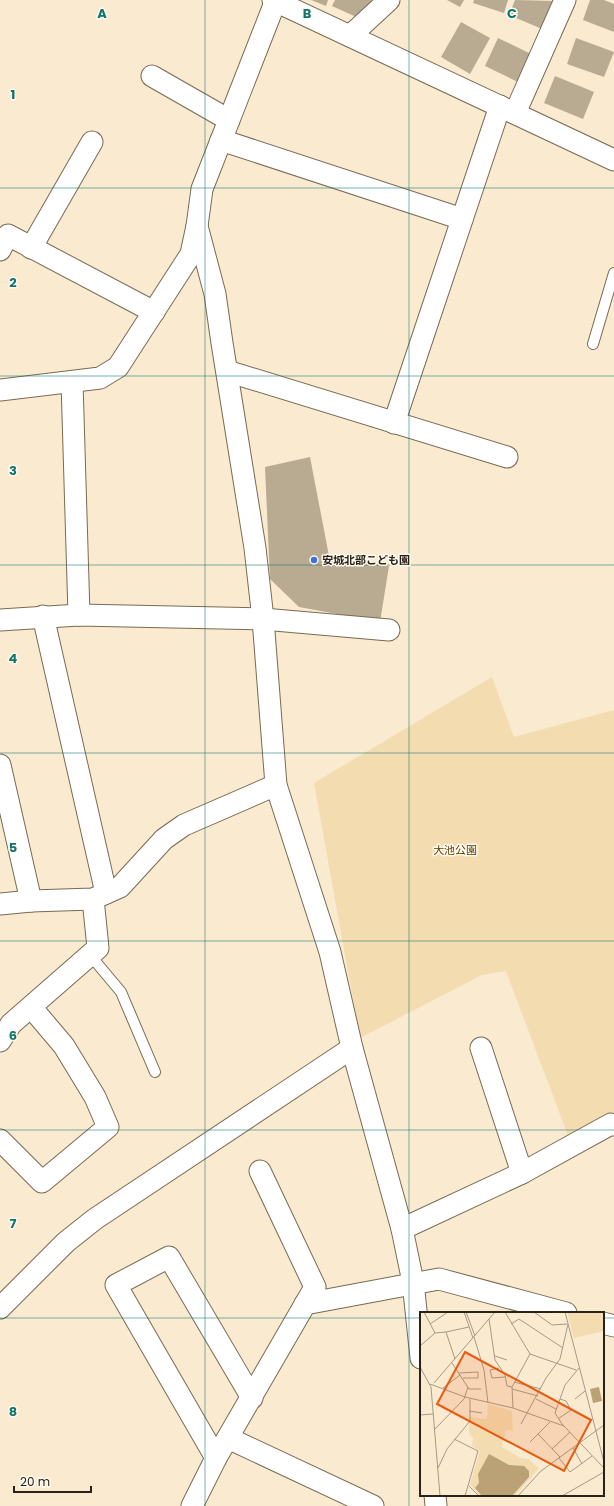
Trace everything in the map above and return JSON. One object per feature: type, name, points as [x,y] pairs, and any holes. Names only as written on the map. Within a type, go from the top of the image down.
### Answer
[{"type":"street","points":[[0,390],[100,378],[118,367],[191,254],[198,226],[202,189],[275,0],[614,160]]},
{"type":"street","points":[[350,36],[389,0]]},
{"type":"street","points":[[394,423],[462,219],[508,110],[564,0]]},
{"type":"street","points":[[152,76],[229,120]]},
{"type":"street","points":[[221,140],[462,219]]},
{"type":"street","points":[[31,248],[92,142]]},
{"type":"street","points":[[198,226],[215,294],[255,548],[276,785],[330,952],[352,1048],[402,1229],[414,1282],[420,1347]]},
{"type":"street","points":[[0,250],[8,236],[154,312]]},
{"type":"street","points":[[227,371],[507,457]]},
{"type":"street","points":[[72,382],[79,615]]},
{"type":"street","points":[[0,620],[43,616],[79,615],[262,619],[389,630]]},
{"type":"street","points":[[0,1041],[11,1024],[98,948],[100,896],[43,616]]},
{"type":"street","points":[[0,765],[31,901]]},
{"type":"street","points":[[0,904],[100,896],[120,887],[164,839],[184,825],[276,785]]},
{"type":"street","points":[[0,1140],[42,1182],[108,1127],[95,1096],[64,1046],[31,1007]]},
{"type":"street","points":[[0,1308],[66,1242],[95,1219],[352,1048]]},
{"type":"street","points":[[481,1048],[522,1173]]},
{"type":"street","points":[[402,1229],[522,1173],[611,1124],[614,1124]]},
{"type":"street","points":[[192,1506],[216,1458],[315,1287],[260,1171]]},
{"type":"street","points":[[216,1458],[116,1285],[169,1257],[252,1398]]},
{"type":"street","points":[[305,1304],[439,1278],[562,1312]]},
{"type":"street","points":[[604,1323],[614,1326]]},
{"type":"street","points":[[228,1438],[373,1506]]},
{"type":"street","points":[[434,1496],[436,1506]]},
{"type":"lane","points":[[593,344],[614,273]]},
{"type":"lane","points":[[90,955],[121,992],[156,1072]]},
{"type":"green space","name":"大池公園","points":[[492,677],[514,737],[614,710],[614,1130],[573,1149],[506,971],[482,975],[360,1038],[314,783]]},
{"type":"building","points":[[311,0],[328,0],[326,6]]},
{"type":"building","points":[[335,0],[372,0],[363,20],[332,6]]},
{"type":"building","points":[[447,0],[464,0],[460,7]]},
{"type":"building","points":[[474,0],[508,0],[504,13],[473,3]]},
{"type":"building","points":[[515,0],[554,1],[542,29],[509,15]]},
{"type":"building","points":[[590,0],[604,0],[614,4],[614,32],[583,20]]},
{"type":"building","points":[[461,22],[490,38],[470,74],[441,57]]},
{"type":"building","points":[[498,38],[531,54],[518,82],[485,66]]},
{"type":"building","points":[[576,38],[614,52],[604,77],[567,64]]},
{"type":"building","points":[[555,76],[594,92],[583,119],[544,103]]},
{"type":"building","name":"安城北部こども園","points":[[310,457],[329,556],[389,566],[380,622],[299,607],[270,579],[265,467]]},
{"type":"place","name":"安城北部こども園","points":[[314,560]]}]
